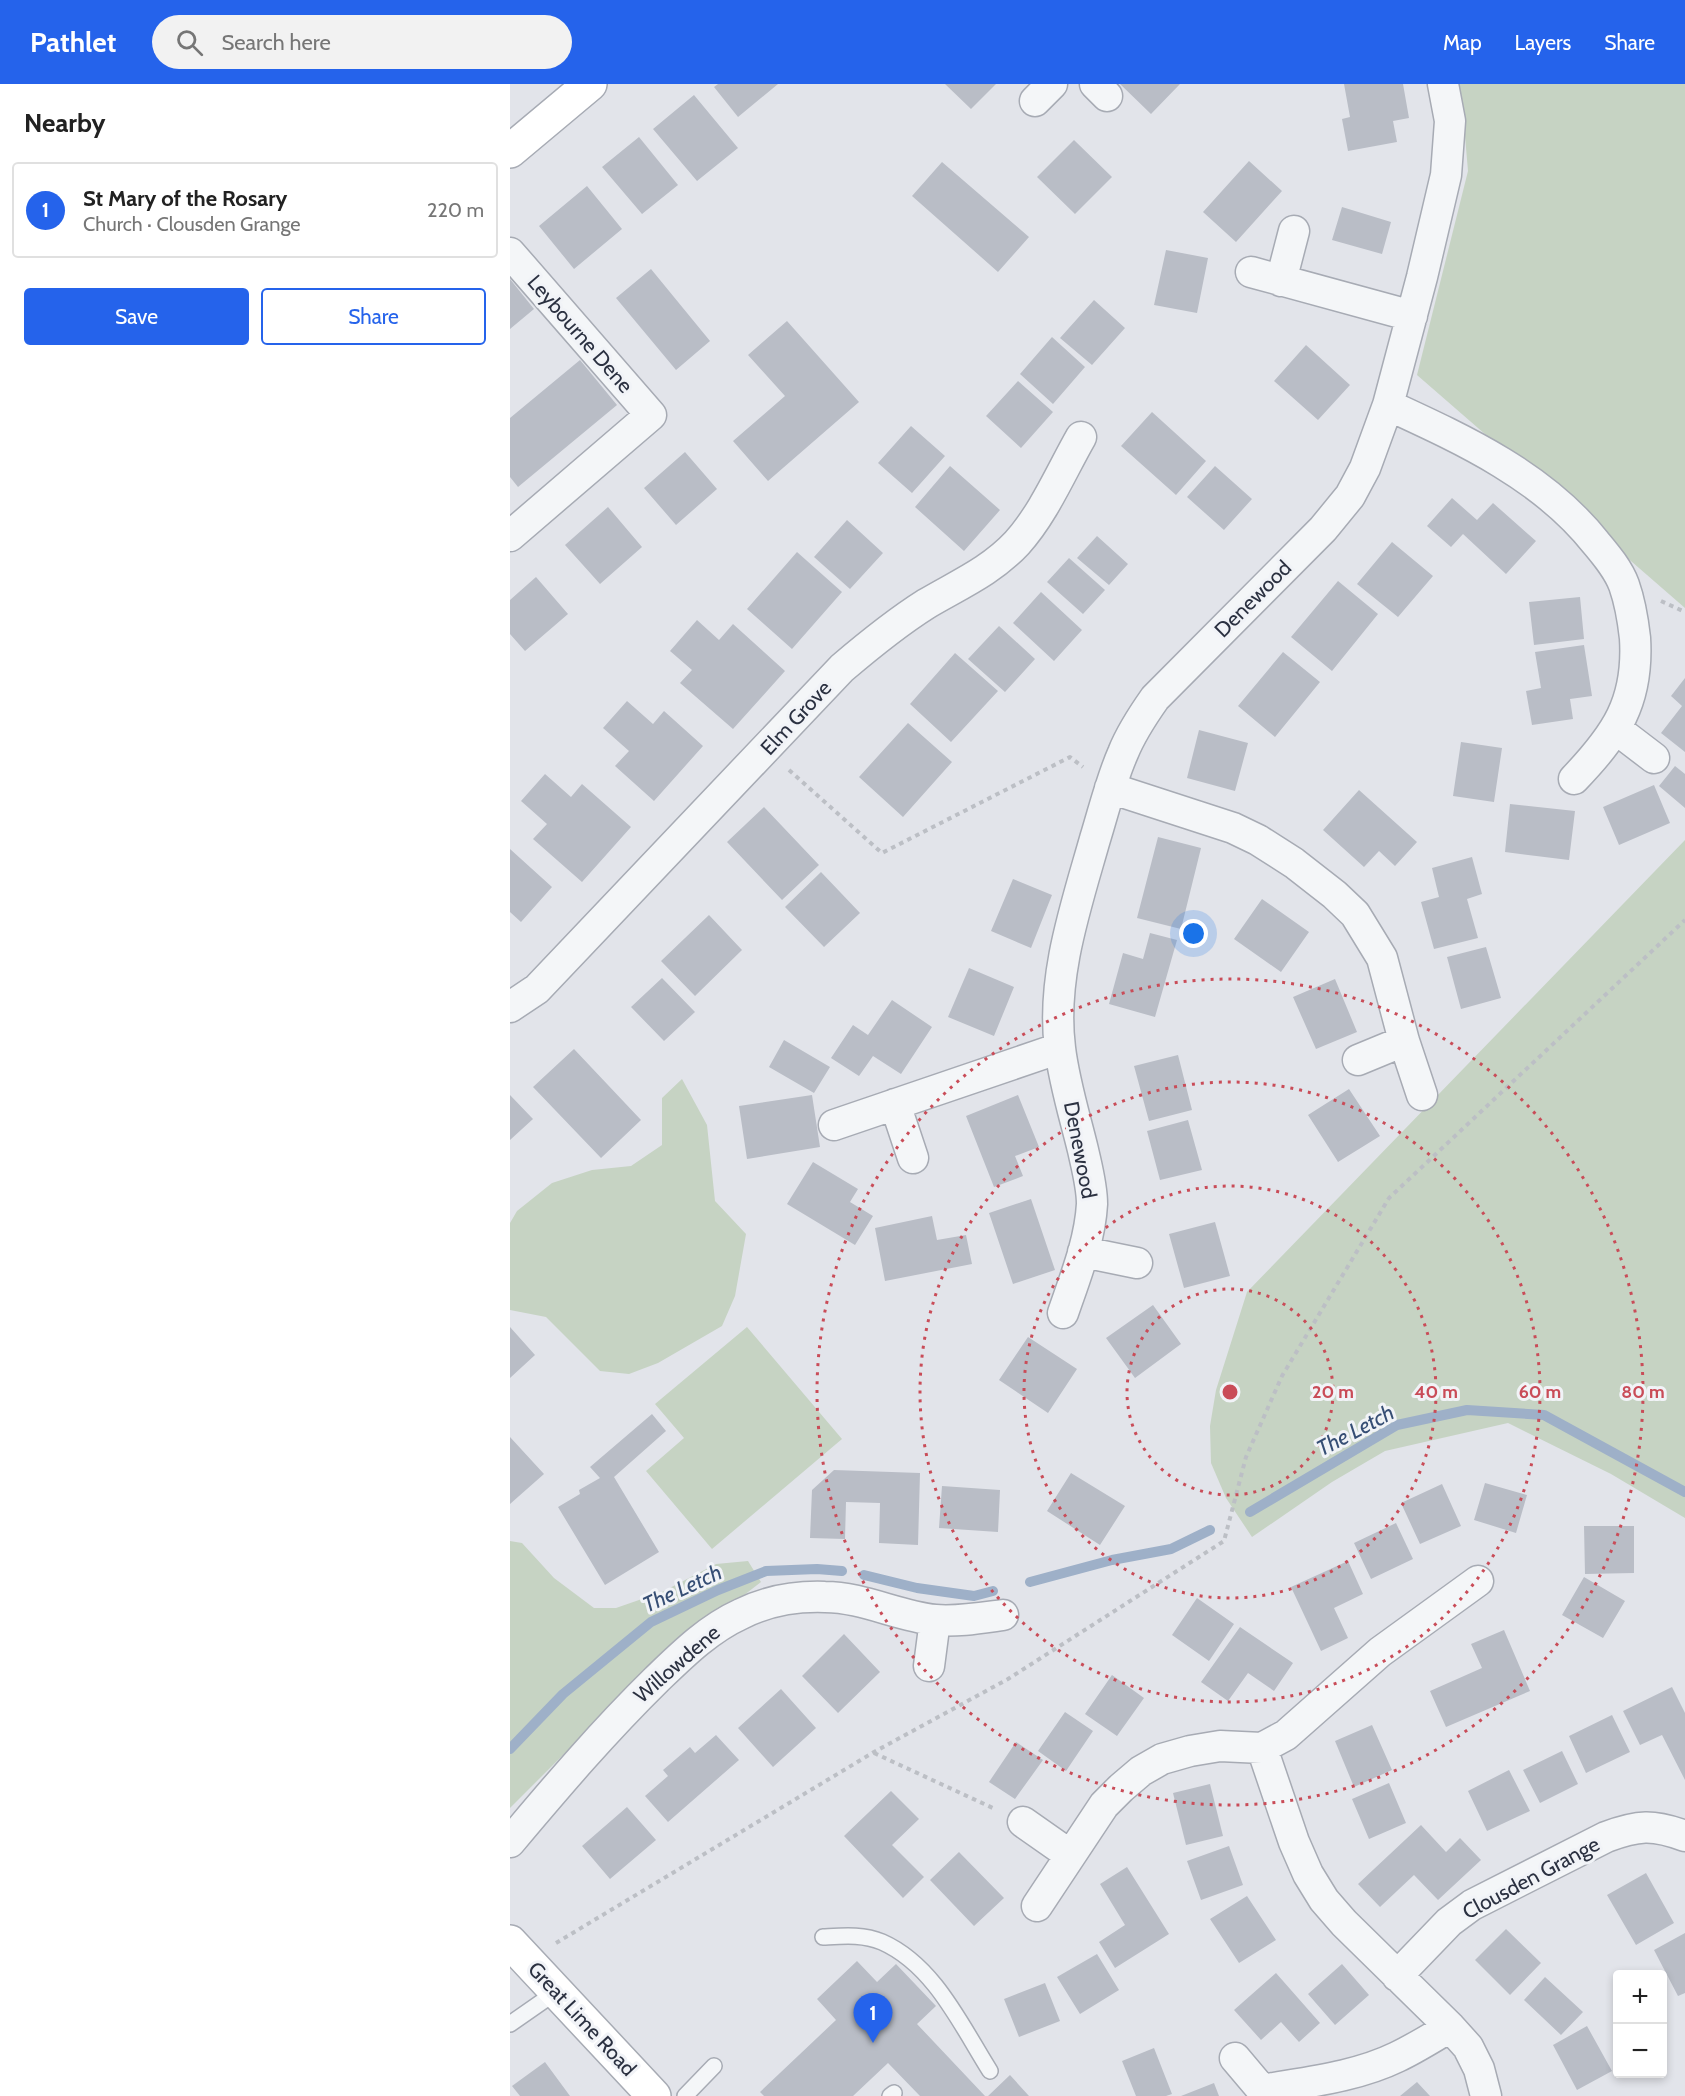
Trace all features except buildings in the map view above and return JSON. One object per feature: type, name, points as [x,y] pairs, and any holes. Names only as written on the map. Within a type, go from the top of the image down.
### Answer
[{"type":"main road","points":[[510,151],[590,84]]},
{"type":"main road","name":"Great Lime Road","points":[[518,1951],[654,2096]]},
{"type":"street","name":"Denewood","points":[[1063,1313],[1090,1223],[1091,1193],[1060,1048],[1059,1004],[1063,964],[1081,889],[1110,788],[1122,753],[1155,698],[1323,529],[1350,496],[1369,459],[1388,405],[1446,175],[1450,121],[1443,84]]},
{"type":"street","points":[[1281,281],[1294,231]]},
{"type":"street","name":"Leybourne Dene","points":[[510,253],[651,415],[510,536]]},
{"type":"street","points":[[1251,272],[1412,316]]},
{"type":"street","points":[[1388,405],[1459,439],[1533,482],[1587,531],[1607,556],[1623,584],[1633,617],[1634,676],[1626,707],[1616,729],[1601,750],[1574,779]]},
{"type":"street","name":"Elm Grove","points":[[510,1007],[537,989],[842,668],[876,639],[926,604],[974,578],[1017,543],[1036,517],[1081,437]]},
{"type":"street","points":[[1616,729],[1654,758]]},
{"type":"street","points":[[1110,788],[1241,832],[1258,840],[1294,863],[1355,914],[1382,958],[1404,1041],[1422,1095]]},
{"type":"street","points":[[1358,1060],[1404,1041]]},
{"type":"street","points":[[834,1125],[1060,1048]]},
{"type":"street","points":[[895,1104],[913,1158]]},
{"type":"street","points":[[1083,1252],[1137,1263]]},
{"type":"street","points":[[1037,1906],[1104,1805],[1140,1771],[1162,1759],[1190,1751],[1220,1746],[1262,1748],[1286,1735],[1380,1652],[1478,1581]]},
{"type":"street","name":"Willowdene","points":[[510,1842],[563,1779],[633,1703],[696,1642],[740,1614],[765,1604],[796,1597],[827,1597],[855,1601],[935,1620],[969,1620],[1003,1615]]},
{"type":"street","points":[[929,1666],[935,1620]]},
{"type":"street","points":[[1262,1748],[1294,1842],[1308,1874],[1324,1900],[1467,2047],[1479,2068],[1486,2096]]},
{"type":"street","points":[[1023,1822],[1070,1855]]},
{"type":"street","name":"Clousden Grange","points":[[1397,1976],[1449,1922],[1472,1905],[1596,1842],[1628,1829],[1644,1826],[1664,1828],[1685,1836]]},
{"type":"street","points":[[1235,2058],[1262,2093],[1351,2074],[1381,2064],[1398,2057],[1450,2027]]},
{"type":"lane","points":[[823,1937],[853,1935],[880,1941],[903,1954],[941,1994],[990,2071]]},
{"type":"lane","points":[[510,2024],[556,1992]]},
{"type":"lane","points":[[686,2096],[714,2066]]},
{"type":"path","points":[[766,750],[882,853],[1070,757],[1110,788]]},
{"type":"path","points":[[518,1951],[1008,1679],[1224,1541],[1245,1456],[1282,1376],[1389,1198],[1685,920]]},
{"type":"path","points":[[874,1752],[1023,1822]]},
{"type":"green space","points":[[1456,84],[1685,84],[1685,608],[1417,375],[1468,171],[1463,113]]},
{"type":"green space","points":[[1685,840],[1685,1518],[1611,1474],[1508,1423],[1385,1451],[1332,1482],[1252,1537],[1226,1498],[1211,1463],[1210,1426],[1216,1390],[1247,1292]]},
{"type":"green space","points":[[682,1079],[707,1125],[715,1201],[746,1234],[735,1296],[722,1326],[658,1363],[629,1374],[600,1371],[546,1317],[510,1310],[510,1223],[517,1211],[552,1183],[592,1170],[631,1166],[662,1145],[662,1098]]},
{"type":"green space","points":[[747,1327],[842,1439],[712,1549],[646,1471],[684,1438],[655,1404]]},
{"type":"green space","points":[[510,1541],[522,1543],[554,1578],[594,1608],[616,1608],[662,1592],[716,1564],[748,1561],[761,1582],[651,1667],[510,1808]]},
{"type":"waterway","name":"The Letch","points":[[1250,1512],[1397,1425],[1467,1410],[1544,1415],[1685,1492]]},
{"type":"waterway","name":"The Letch","points":[[1030,1582],[1112,1560],[1171,1549],[1210,1530]]},
{"type":"waterway","name":"The Letch","points":[[510,1749],[563,1694],[651,1622],[718,1590],[766,1571],[817,1569],[842,1571]]},
{"type":"waterway","name":"The Letch","points":[[864,1575],[917,1588],[974,1596],[993,1591]]},
{"type":"place","name":"St Mary of the Rosary","points":[[873,2043]]}]
